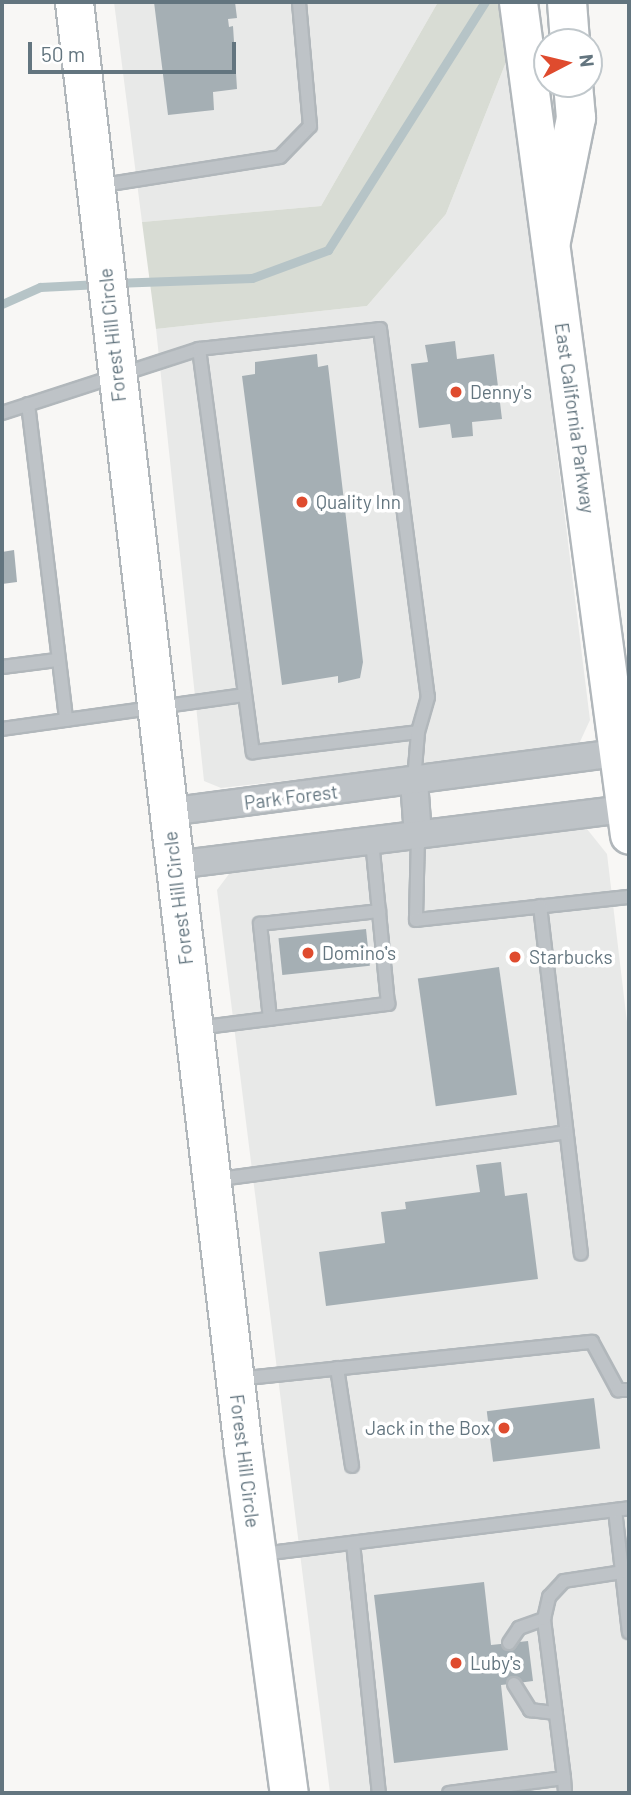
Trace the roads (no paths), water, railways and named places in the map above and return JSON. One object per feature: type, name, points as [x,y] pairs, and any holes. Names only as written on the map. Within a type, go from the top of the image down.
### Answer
[{"type":"highway","points":[[567,2],[569,28]]},
{"type":"highway","points":[[551,241],[576,118],[574,98]]},
{"type":"street","name":"Forest Hill Circle","points":[[74,2],[234,1379],[289,1793]]},
{"type":"street","name":"East California Parkway","points":[[518,2],[628,822]]},
{"type":"street","name":"Park Forest","points":[[168,812],[619,753]]},
{"type":"street","points":[[414,781],[418,836]]},
{"type":"street","points":[[175,865],[418,836],[628,822]]},
{"type":"lane","points":[[95,186],[280,158],[310,126],[299,2]]},
{"type":"lane","points":[[2,413],[116,372],[199,349],[380,329],[428,697],[418,732],[414,781]]},
{"type":"lane","points":[[199,349],[253,752],[418,732]]},
{"type":"lane","points":[[28,404],[66,720]]},
{"type":"lane","points":[[2,667],[57,660]]},
{"type":"lane","points":[[2,729],[245,695]]},
{"type":"lane","points":[[418,836],[416,919],[629,897]]},
{"type":"lane","points":[[194,1029],[388,1004],[372,841]]},
{"type":"lane","points":[[540,906],[581,1254]]},
{"type":"lane","points":[[270,1019],[260,924],[379,911]]},
{"type":"lane","points":[[212,1180],[566,1132]]},
{"type":"lane","points":[[234,1379],[592,1342],[618,1390],[629,1390]]},
{"type":"lane","points":[[337,1368],[352,1466]]},
{"type":"lane","points":[[257,1555],[629,1508]]},
{"type":"lane","points":[[615,1510],[629,1632]]},
{"type":"lane","points":[[353,1543],[379,1793]]},
{"type":"lane","points":[[565,1793],[544,1619],[549,1597],[564,1581],[622,1572]]},
{"type":"lane","points":[[509,1643],[519,1628],[544,1619]]},
{"type":"lane","points":[[514,1684],[530,1710],[556,1713]]},
{"type":"lane","points":[[449,1793],[564,1778]]},
{"type":"waterway","points":[[114,283],[252,278],[328,250],[485,2]]},
{"type":"waterway","points":[[2,304],[40,287],[100,284]]},
{"type":"place","name":"Denny's","points":[[456,392]]},
{"type":"place","name":"Quality Inn","points":[[302,502]]},
{"type":"place","name":"Domino's","points":[[308,953]]},
{"type":"place","name":"Starbucks","points":[[515,957]]},
{"type":"place","name":"Jack in the Box","points":[[504,1428]]},
{"type":"place","name":"Luby's","points":[[456,1663]]}]
